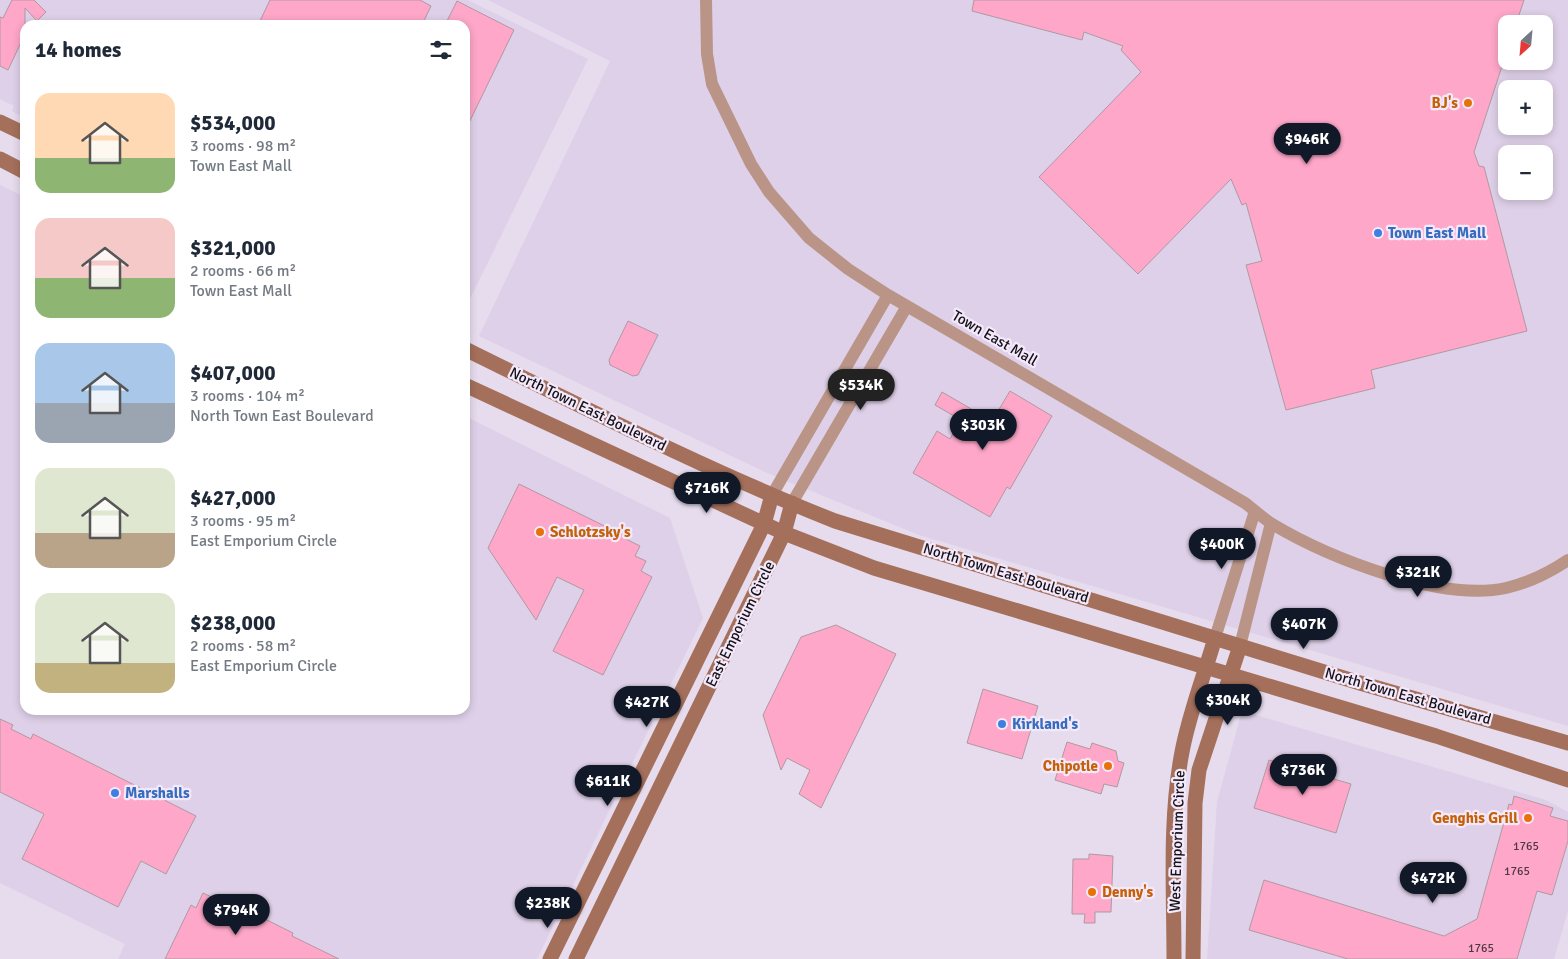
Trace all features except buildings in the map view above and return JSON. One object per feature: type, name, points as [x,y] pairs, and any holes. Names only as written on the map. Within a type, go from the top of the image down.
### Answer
[{"type":"main road","points":[[0,122],[20,132]]},
{"type":"main road","points":[[0,159],[20,169]]},
{"type":"main road","name":"North Town East Boulevard","points":[[470,351],[593,412],[772,495],[835,521],[1360,683],[1568,743]]},
{"type":"main road","name":"North Town East Boulevard","points":[[470,387],[784,533],[874,568],[1452,741],[1568,780]]},
{"type":"main road","name":"East Emporium Circle","points":[[550,959],[764,524],[772,495]]},
{"type":"main road","name":"East Emporium Circle","points":[[576,959],[668,774],[784,533],[792,503]]},
{"type":"main road","name":"West Emporium Circle","points":[[1174,959],[1175,812],[1179,768],[1182,750],[1215,638]]},
{"type":"main road","name":"West Emporium Circle","points":[[1193,959],[1195,803],[1199,770],[1240,646]]},
{"type":"main road","points":[[647,763],[668,774]]},
{"type":"main road","points":[[1551,774],[1568,787]]},
{"type":"main road","points":[[1174,891],[1194,891]]},
{"type":"main road","points":[[573,913],[594,923]]},
{"type":"street","name":"Town East Mall","points":[[706,0],[707,54],[712,84],[751,164],[769,192],[809,238],[848,269],[888,295],[1256,511],[1271,523],[1311,544],[1370,568],[1419,584],[1444,589],[1506,588],[1554,569],[1568,560]]},
{"type":"street","points":[[772,495],[888,295]]},
{"type":"street","points":[[792,503],[907,306]]},
{"type":"street","points":[[1215,638],[1256,511]]},
{"type":"street","points":[[1240,646],[1271,523]]},
{"type":"shaded area","points":[[0,0],[468,0],[588,59],[470,299],[470,20],[20,20],[20,115],[12,111],[14,106],[0,99]]},
{"type":"shaded area","points":[[488,0],[1568,0],[1568,726],[919,535],[767,473],[479,336],[610,61]]},
{"type":"shaded area","points":[[0,185],[20,195],[20,715],[470,715],[470,418],[670,518],[703,618],[537,959],[118,959],[125,944],[0,883]]},
{"type":"shaded area","points":[[1242,711],[1546,800],[1568,812],[1568,911],[1554,959],[1207,959],[1217,802]]},
{"type":"place","name":"BJ's","points":[[1468,103]]},
{"type":"place","name":"Town East Mall","points":[[1378,233]]},
{"type":"place","name":"Schlotzsky's","points":[[540,532]]},
{"type":"place","name":"Kirkland's","points":[[1002,724]]},
{"type":"place","name":"Chipotle","points":[[1108,766]]},
{"type":"place","name":"Marshalls","points":[[115,793]]},
{"type":"place","name":"Genghis Grill","points":[[1528,818]]},
{"type":"place","name":"Denny's","points":[[1092,892]]}]
